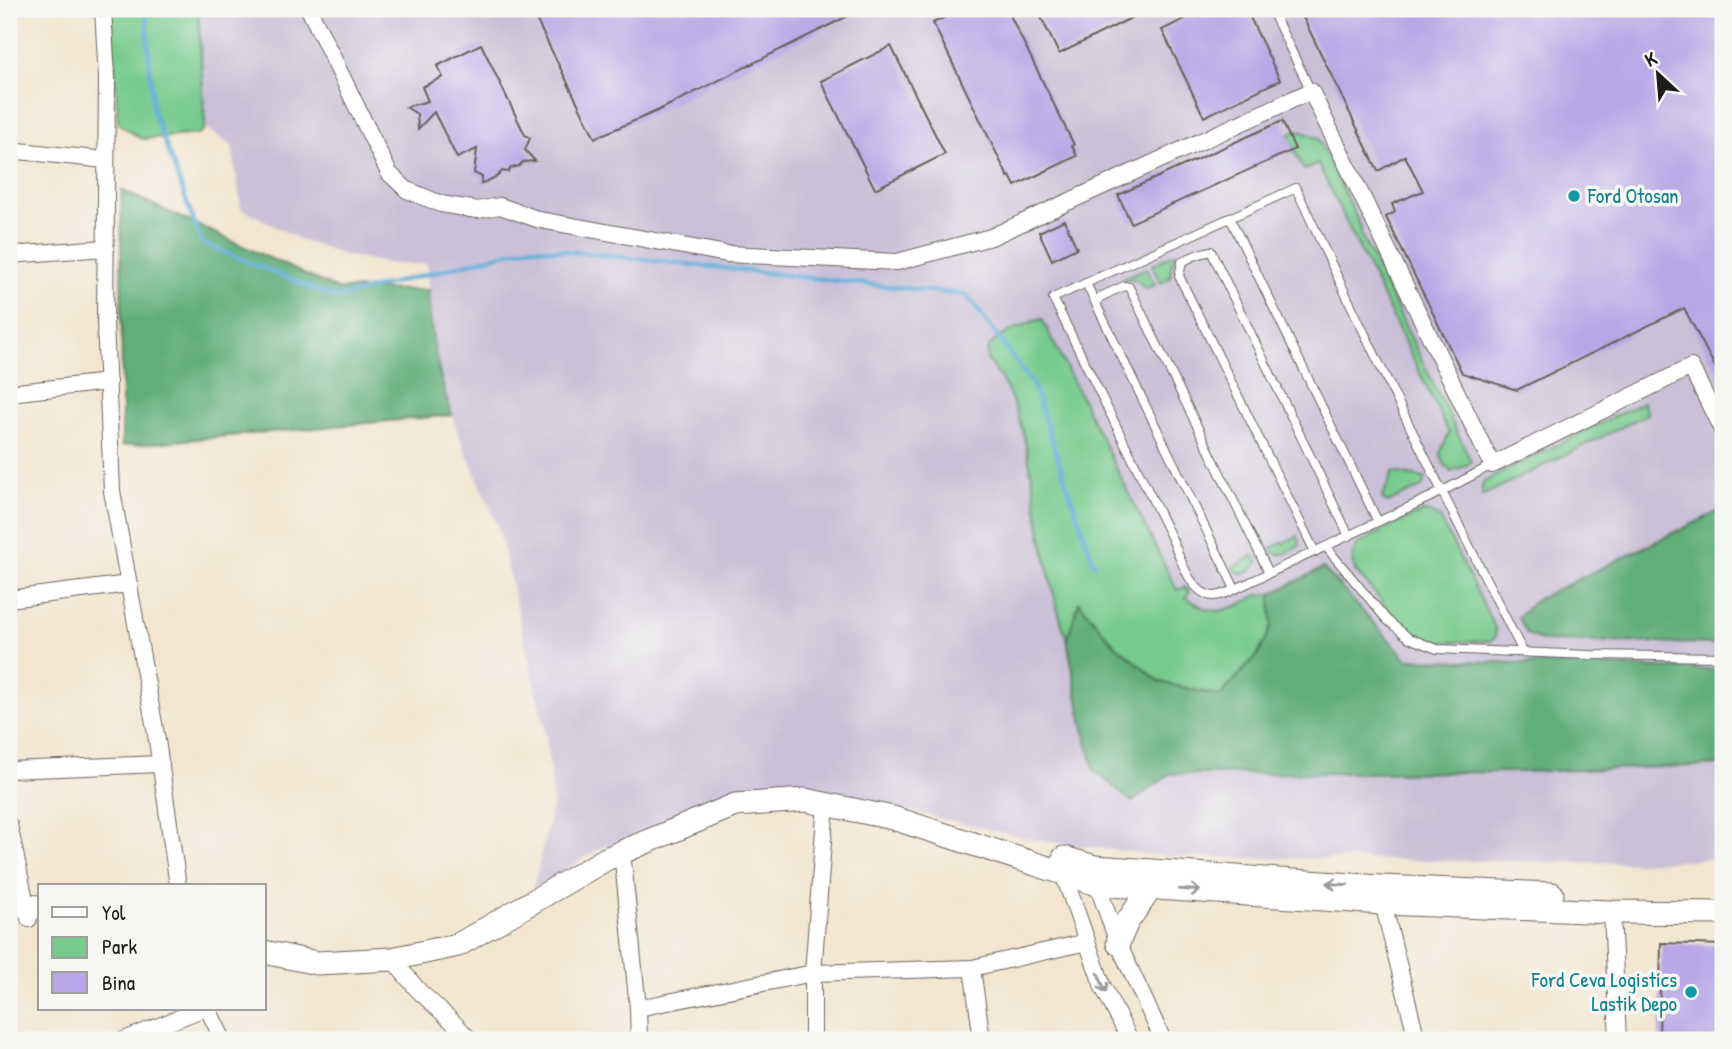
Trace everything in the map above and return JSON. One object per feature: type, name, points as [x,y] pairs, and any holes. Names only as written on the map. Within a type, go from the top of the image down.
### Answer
[{"type":"main road","points":[[266,941],[317,952],[391,950],[456,934],[599,849],[733,795],[805,787],[895,808],[1095,867],[1381,887],[1612,897],[1723,898]]},
{"type":"main road","points":[[266,952],[317,964],[392,959],[458,944],[606,859],[735,805],[805,800],[893,818],[1097,884],[1383,903],[1723,914]]},
{"type":"main road","points":[[1118,943],[1127,922],[1152,888]]},
{"type":"street","points":[[103,9],[107,78],[105,321],[112,491],[161,764],[178,884]]},
{"type":"street","points":[[309,9],[389,173],[407,190],[441,204],[477,209],[500,206],[540,220],[727,254],[897,262],[964,245],[991,237],[1311,91],[1492,465],[1691,368],[1723,432]]},
{"type":"street","points":[[9,150],[106,160]]},
{"type":"street","points":[[9,255],[106,248]]},
{"type":"street","points":[[9,393],[108,382]]},
{"type":"street","points":[[9,599],[129,584]]},
{"type":"street","points":[[9,770],[161,764]]},
{"type":"street","points":[[813,1040],[813,973],[826,803]]},
{"type":"street","points":[[9,825],[25,912]]},
{"type":"street","points":[[622,852],[639,1040]]},
{"type":"street","points":[[1063,873],[1102,987],[1130,1040]]},
{"type":"street","points":[[1097,884],[1118,943],[1163,1040]]},
{"type":"street","points":[[1383,903],[1415,1040]]},
{"type":"street","points":[[1612,912],[1618,1040]]},
{"type":"street","points":[[638,1007],[813,973],[972,968],[1087,942]]},
{"type":"street","points":[[392,959],[418,990],[470,1040]]},
{"type":"street","points":[[972,968],[982,1040]]},
{"type":"street","points":[[124,1040],[199,1010]]},
{"type":"street","points":[[208,1010],[223,1040]]},
{"type":"lane","points":[[1270,9],[1311,91]]},
{"type":"lane","points":[[1492,465],[1441,492],[1235,589],[1215,596],[1203,594],[1188,575],[1053,298],[1296,188],[1441,492],[1523,652]]},
{"type":"lane","points":[[1230,218],[1378,522]]},
{"type":"lane","points":[[1315,552],[1179,276],[1182,262],[1191,257],[1211,251],[1349,536]]},
{"type":"lane","points":[[1108,273],[1116,290]]},
{"type":"lane","points":[[1086,283],[1235,589]]},
{"type":"lane","points":[[1096,304],[1100,297],[1124,286],[1129,287],[1269,573]]},
{"type":"lane","points":[[1326,547],[1387,620],[1409,638],[1437,649],[1723,657]]},
{"type":"shaded area","name":"Ford Otosan","points":[[114,9],[1723,9],[1723,858],[1641,863],[1176,857],[1044,842],[805,787],[733,795],[599,849],[533,890],[553,802],[546,735],[498,526],[460,438],[443,390],[429,312],[427,264],[391,264],[344,255],[298,239],[241,208],[232,146],[206,128],[140,138]]},
{"type":"green space","points":[[111,9],[198,9],[205,125],[199,134],[141,139],[118,123]]},
{"type":"green space","points":[[1298,130],[1318,138],[1361,227],[1361,235],[1471,461],[1467,465],[1451,472],[1445,465],[1440,454],[1449,433],[1318,164],[1304,170],[1294,150],[1288,135]]},
{"type":"green space","points":[[121,190],[337,289],[428,290],[435,354],[452,415],[122,446]]},
{"type":"green space","points":[[1176,253],[1171,266],[1171,277],[1161,283],[1152,265]]},
{"type":"green space","points":[[1146,268],[1155,285],[1145,289],[1136,280],[1123,278]]},
{"type":"green space","points":[[1042,319],[1177,590],[1184,587],[1188,589],[1186,598],[1206,609],[1219,611],[1237,606],[1258,595],[1271,594],[1272,626],[1259,653],[1220,696],[1160,682],[1112,642],[1079,602],[1067,639],[1049,574],[1019,419],[1011,398],[987,360],[991,344],[1004,335]]},
{"type":"green space","points":[[1643,402],[1648,414],[1482,496],[1482,485],[1485,481]]},
{"type":"green space","points":[[1393,472],[1425,478],[1425,482],[1422,487],[1387,503],[1382,498]]},
{"type":"green space","points":[[1719,511],[1723,551],[1723,644],[1542,641],[1527,634],[1518,617],[1537,599]]},
{"type":"green space","points":[[1422,512],[1440,518],[1495,628],[1496,636],[1491,641],[1439,642],[1412,632],[1356,572],[1353,559],[1357,546]]},
{"type":"green space","points":[[1298,536],[1300,545],[1289,552],[1277,554],[1271,548]]},
{"type":"green space","points":[[1254,556],[1258,561],[1250,570],[1239,573],[1233,567]]},
{"type":"green space","points":[[1323,568],[1407,659],[1723,670],[1723,765],[1519,772],[1170,774],[1132,802],[1094,770],[1067,639],[1079,602],[1112,642],[1160,682],[1220,696],[1259,653],[1272,626],[1271,594]]},
{"type":"building","points":[[531,9],[862,9],[657,111],[595,138]]},
{"type":"building","points":[[962,9],[1007,9],[1077,156],[1015,186],[1010,176],[1008,177],[933,23]]},
{"type":"building","points":[[1037,9],[1149,9],[1059,54]]},
{"type":"building","points":[[1205,9],[1246,9],[1280,80],[1204,117],[1162,30]]},
{"type":"building","name":"Ford Otosan","points":[[1299,9],[1723,9],[1723,382],[1684,308],[1517,390],[1462,373],[1386,217],[1395,212],[1392,204],[1423,191],[1405,156],[1378,171]]},
{"type":"building","points":[[481,44],[525,135],[530,138],[525,150],[535,161],[523,162],[481,184],[482,177],[474,173],[477,149],[457,158],[434,112],[418,129],[417,114],[406,107],[428,101],[422,87],[443,77],[437,66]]},
{"type":"building","points":[[891,46],[945,154],[875,189],[821,81]]},
{"type":"building","points":[[1282,121],[1295,149],[1131,223],[1118,195]]},
{"type":"building","points":[[1064,220],[1077,248],[1052,260],[1039,232]]},
{"type":"building","name":"Ford Ceva Logistics Lastik Depo","points":[[1661,943],[1723,945],[1723,1040],[1659,1040]]},
{"type":"waterway","points":[[146,9],[153,111],[202,243],[336,298],[530,247],[967,295],[1033,385],[1094,564]]},
{"type":"place","name":"Ford Otosan","points":[[1574,196]]},
{"type":"place","name":"Ford Ceva Logistics Lastik Depo","points":[[1691,992]]}]
